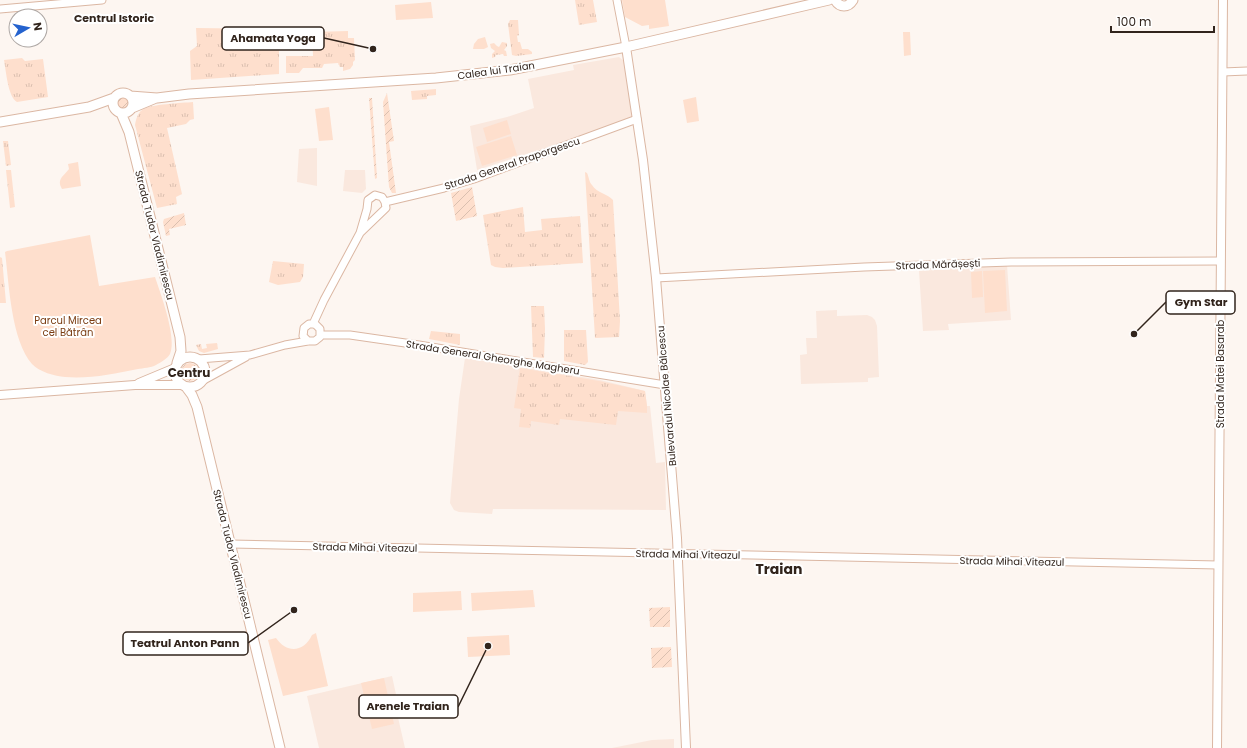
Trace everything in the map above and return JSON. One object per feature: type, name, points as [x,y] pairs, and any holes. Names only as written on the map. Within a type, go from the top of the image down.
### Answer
[{"type":"main road","name":"Calea lui Traian","points":[[130,96],[157,98],[189,94],[483,74],[524,68],[626,47],[829,0]]},
{"type":"main road","points":[[835,0],[837,4],[842,6],[848,6],[854,0]]},
{"type":"main road","name":"Strada Matei Basarab","points":[[1217,748],[1223,0]]},
{"type":"main road","name":"Bulevardul Nicolae Bălcescu","points":[[626,47],[644,167],[656,278],[678,553],[686,748]]},
{"type":"main road","points":[[0,122],[89,107],[114,98],[122,93],[130,96],[134,102],[132,109],[126,113],[89,107]]},
{"type":"main road","points":[[114,98],[113,105],[118,112]]},
{"type":"main road","name":"Calea lui Traian","points":[[132,109],[157,98]]},
{"type":"main road","name":"Strada Tudor Vladimirescu","points":[[129,132],[132,109]]},
{"type":"main road","name":"Strada Tudor Vladimirescu","points":[[118,112],[129,132],[180,337],[181,351],[176,366]]},
{"type":"main road","name":"Strada Tudor Vladimirescu","points":[[180,337],[195,358]]},
{"type":"main road","points":[[0,395],[135,385],[195,387],[202,382],[205,375],[204,366],[195,358],[184,358],[176,366],[135,385]]},
{"type":"main road","points":[[176,366],[176,378],[184,386]]},
{"type":"main road","name":"Strada Tudor Vladimirescu","points":[[197,407],[202,382]]},
{"type":"main road","name":"Strada Tudor Vladimirescu","points":[[184,386],[192,395],[197,407],[280,748]]},
{"type":"street","points":[[0,9],[102,0]]},
{"type":"street","points":[[618,0],[626,47]]},
{"type":"street","points":[[1223,72],[1247,71]]},
{"type":"street","name":"Strada General Praporgescu","points":[[386,202],[474,179],[637,119]]},
{"type":"street","points":[[313,324],[324,300],[360,233],[367,209],[367,203],[372,196],[382,197],[386,202],[386,208],[382,214],[360,233]]},
{"type":"street","points":[[367,209],[372,214],[382,214]]},
{"type":"street","name":"Strada Mărășești","points":[[656,278],[864,267],[1011,262],[1220,261]]},
{"type":"street","points":[[195,358],[250,355],[285,345],[315,341],[321,335],[319,328],[313,324],[305,326],[303,334],[305,339],[308,341]]},
{"type":"street","points":[[285,345],[303,334]]},
{"type":"street","name":"Strada General Gheorghe Magheru","points":[[321,335],[350,335],[419,345],[665,385]]},
{"type":"street","points":[[202,382],[250,355]]},
{"type":"street","name":"Strada Mihai Viteazul","points":[[231,544],[1218,565]]},
{"type":"shaded area","points":[[619,57],[624,61],[632,115],[630,119],[477,170],[470,126],[507,117],[534,108],[528,79],[574,70],[573,65]]},
{"type":"shaded area","points":[[317,148],[317,186],[297,182],[299,149]]},
{"type":"shaded area","points":[[345,170],[365,170],[366,189],[362,193],[343,191]]},
{"type":"shaded area","points":[[1007,265],[1011,320],[948,324],[949,330],[923,331],[919,271]]},
{"type":"shaded area","points":[[837,310],[837,316],[867,315],[875,320],[877,326],[879,377],[868,378],[868,382],[801,384],[800,355],[807,354],[806,338],[817,338],[816,311]]},
{"type":"shaded area","points":[[465,358],[600,380],[645,391],[647,406],[650,406],[656,463],[665,462],[666,510],[493,509],[492,514],[459,512],[454,510],[450,503],[459,399]]},
{"type":"shaded area","points":[[392,676],[397,699],[394,700],[405,748],[319,748],[307,696]]},
{"type":"shaded area","points":[[674,739],[674,748],[612,748],[652,740]]},
{"type":"green space","points":[[575,0],[593,0],[597,22],[579,25]]},
{"type":"green space","points":[[622,0],[665,0],[669,26],[649,29],[649,25],[642,26],[625,17]]},
{"type":"green space","points":[[431,2],[433,18],[396,20],[395,5]]},
{"type":"green space","points":[[510,20],[518,20],[518,42],[520,42],[522,49],[528,49],[532,52],[532,54],[512,55],[508,24]]},
{"type":"green space","points":[[196,28],[279,29],[279,74],[191,80],[190,51],[197,46]]},
{"type":"green space","points":[[348,31],[348,38],[354,38],[355,60],[350,69],[343,71],[343,67],[340,67],[338,63],[324,64],[322,68],[303,68],[299,73],[286,73],[286,56],[313,56],[312,32]]},
{"type":"green space","points":[[903,32],[910,32],[911,55],[904,56]]},
{"type":"green space","points":[[485,37],[488,47],[484,49],[473,49],[474,44],[478,39]]},
{"type":"green space","points":[[502,42],[507,43],[504,50],[506,51],[507,56],[504,56],[503,54],[496,55],[492,58],[492,54],[495,51],[491,48],[490,44],[494,43],[499,47]]},
{"type":"green space","points":[[22,58],[25,61],[43,59],[48,97],[17,102],[11,95],[4,60]]},
{"type":"green space","points":[[436,89],[436,95],[427,96],[427,99],[412,100],[411,91]]},
{"type":"green space","points":[[387,93],[394,141],[389,142],[396,193],[392,193],[389,187],[383,102]]},
{"type":"green space","points":[[123,96],[128,98],[130,103],[128,108],[123,110],[118,108],[116,103],[118,98]]},
{"type":"green space","points":[[696,97],[699,121],[687,123],[683,100]]},
{"type":"green space","points":[[369,98],[372,98],[377,178],[375,179]]},
{"type":"green space","points":[[193,102],[194,119],[190,120],[186,124],[167,128],[182,194],[176,197],[177,204],[157,208],[135,125],[137,117],[142,110],[152,106]]},
{"type":"green space","points":[[329,107],[333,140],[319,141],[315,109]]},
{"type":"green space","points":[[507,120],[511,134],[487,142],[483,128]]},
{"type":"green space","points":[[511,136],[517,155],[482,166],[476,147]]},
{"type":"green space","points":[[3,141],[8,141],[11,165],[6,166]]},
{"type":"green space","points":[[78,162],[81,186],[62,189],[60,186],[60,180],[69,169],[68,164]]},
{"type":"green space","points":[[6,170],[11,170],[15,207],[10,208]]},
{"type":"green space","points":[[585,172],[587,173],[594,188],[613,200],[620,321],[619,337],[595,338]]},
{"type":"green space","points":[[472,187],[477,216],[456,221],[451,193]]},
{"type":"green space","points":[[523,207],[525,232],[542,230],[541,219],[580,216],[583,263],[503,268],[491,265],[483,215]]},
{"type":"green space","points":[[184,213],[186,225],[169,229],[170,235],[166,236],[163,222],[164,219]]},
{"type":"green space","name":"Parcul Mircea cel Bătrân","points":[[90,235],[99,286],[155,277],[170,327],[172,347],[169,356],[156,365],[102,376],[65,377],[52,375],[35,367],[25,354],[19,341],[12,311],[5,252]]},
{"type":"green space","points":[[0,257],[2,258],[6,303],[0,303]]},
{"type":"green space","points":[[273,261],[304,264],[303,277],[300,282],[278,285],[269,282]]},
{"type":"green space","points":[[1005,270],[1007,311],[985,313],[983,271]]},
{"type":"green space","points":[[982,271],[983,297],[972,298],[971,272]]},
{"type":"green space","points":[[531,306],[544,306],[544,358],[533,357]]},
{"type":"green space","points":[[564,330],[586,330],[588,362],[585,365],[564,361]]},
{"type":"green space","points":[[431,331],[460,334],[460,345],[429,339]]},
{"type":"green space","points":[[217,343],[218,349],[204,353],[199,351],[196,345],[201,344],[202,349],[207,348],[206,344]]},
{"type":"green space","points":[[190,363],[196,366],[199,372],[196,378],[190,381],[184,378],[181,372],[184,366]]},
{"type":"green space","points":[[520,368],[599,381],[645,391],[647,413],[618,411],[616,425],[560,419],[559,425],[531,421],[530,428],[519,427],[521,409],[514,408]]},
{"type":"green space","points":[[533,590],[535,607],[472,611],[471,593]]},
{"type":"green space","points":[[461,591],[462,610],[413,612],[413,593]]},
{"type":"green space","points":[[670,607],[670,627],[650,627],[649,608]]},
{"type":"green space","points":[[316,633],[328,686],[283,696],[268,640],[276,638],[285,647],[295,649],[305,645],[312,635]]},
{"type":"green space","points":[[509,635],[510,655],[468,657],[467,637]]},
{"type":"green space","points":[[671,647],[672,667],[652,668],[651,648]]},
{"type":"green space","points":[[384,678],[394,724],[372,729],[361,683]]},
{"type":"place","name":"Ahamata Yoga","points":[[373,49]]},
{"type":"place","name":"Gym Star","points":[[1134,334]]},
{"type":"place","name":"Teatrul Anton Pann","points":[[294,610]]},
{"type":"place","name":"Arenele Traian","points":[[488,646]]},
{"type":"district","name":"Centrul Istoric","points":[[114,18]]},
{"type":"district","name":"Centru","points":[[189,373]]},
{"type":"district","name":"Traian","points":[[779,569]]}]
